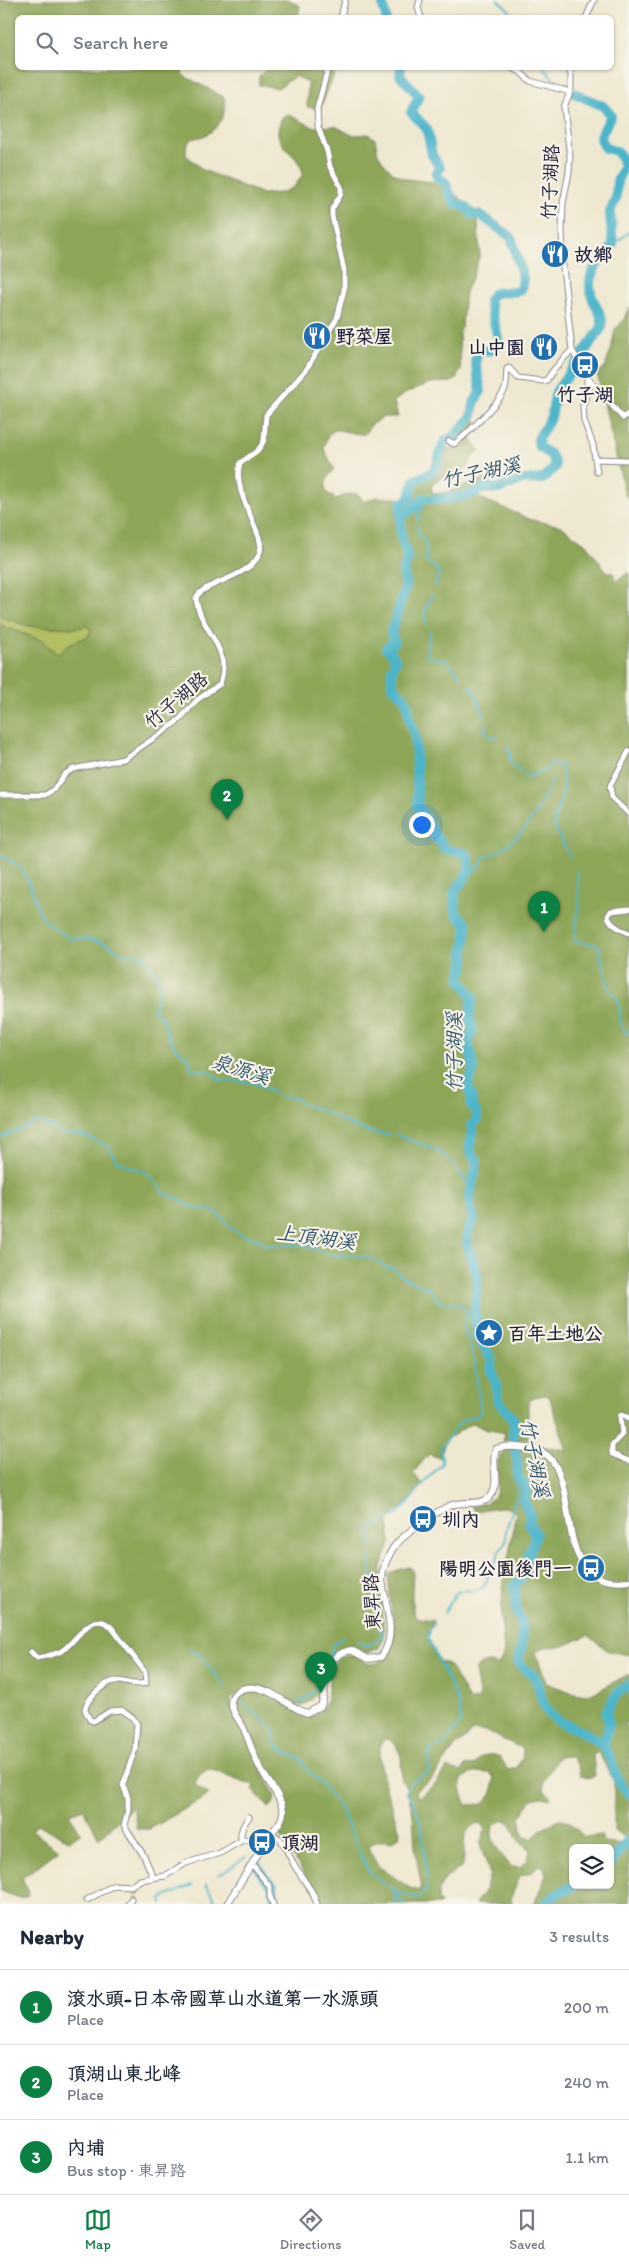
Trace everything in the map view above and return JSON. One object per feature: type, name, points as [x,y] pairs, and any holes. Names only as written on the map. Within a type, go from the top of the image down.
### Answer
[{"type":"street","points":[[342,15],[345,0]]},
{"type":"street","points":[[420,0],[418,7],[420,15]]},
{"type":"street","points":[[587,15],[594,0]]},
{"type":"street","name":"竹子湖路","points":[[0,795],[45,794],[53,790],[65,774],[73,769],[123,759],[179,720],[197,700],[220,684],[223,670],[220,648],[199,612],[196,598],[200,591],[240,573],[257,559],[260,553],[260,540],[242,497],[239,466],[243,460],[261,446],[264,440],[266,415],[306,370],[337,318],[344,290],[344,270],[332,216],[332,209],[341,194],[341,187],[333,175],[327,150],[318,127],[317,109],[327,70]]},
{"type":"street","points":[[519,70],[530,81],[570,92]]},
{"type":"street","name":"竹子湖路","points":[[570,70],[572,75],[570,92],[564,108],[570,157],[563,203],[563,267],[572,350],[587,377]]},
{"type":"street","points":[[449,442],[454,444],[463,437],[501,396],[506,387],[507,369],[509,368],[518,378],[547,380],[552,370],[559,366],[572,350]]},
{"type":"street","points":[[587,377],[623,418],[629,413]]},
{"type":"street","points":[[587,377],[583,405],[584,421],[593,445],[597,472]]},
{"type":"street","points":[[595,459],[628,460]]},
{"type":"street","points":[[629,751],[610,786],[612,798],[629,814]]},
{"type":"street","points":[[629,909],[611,911],[608,916],[610,921],[616,926],[629,932]]},
{"type":"street","points":[[629,1418],[622,1414],[620,1417],[622,1434],[612,1445],[612,1454],[629,1461]]},
{"type":"street","name":"東昇路","points":[[226,1904],[271,1833],[280,1823],[283,1812],[231,1706],[236,1692],[246,1688],[260,1690],[280,1696],[300,1711],[308,1713],[321,1706],[326,1671],[338,1655],[351,1650],[368,1659],[381,1657],[387,1646],[390,1632],[389,1611],[382,1579],[383,1568],[396,1544],[440,1510],[452,1505],[485,1501],[490,1497],[495,1485],[494,1453],[496,1449],[505,1447],[535,1448],[546,1453],[558,1467],[573,1543],[581,1563],[593,1575],[600,1578],[608,1581],[629,1582]]},
{"type":"street","points":[[31,1652],[37,1658],[55,1654],[72,1642],[86,1625],[100,1621],[108,1623],[116,1632],[144,1672],[146,1683],[140,1685],[117,1680],[103,1686],[88,1700],[85,1710],[90,1720],[94,1722],[110,1711],[122,1710],[132,1717],[137,1724],[135,1749],[123,1785],[128,1804],[124,1825],[144,1856],[153,1877]]},
{"type":"street","points":[[241,1841],[240,1835],[249,1817]]},
{"type":"street","points":[[87,1900],[114,1885],[131,1886],[140,1880],[165,1876],[186,1863],[220,1853],[241,1841],[271,1833],[280,1839],[284,1845],[294,1866],[312,1892],[317,1904]]},
{"type":"street","points":[[252,1864],[270,1887],[273,1904]]},
{"type":"green space","points":[[0,0],[290,0],[300,6],[298,15],[15,15],[15,70],[184,70],[182,73],[184,76],[224,97],[225,103],[225,109],[218,125],[209,133],[189,141],[186,155],[203,170],[263,194],[281,193],[294,187],[303,174],[301,166],[285,148],[278,135],[283,116],[288,114],[313,127],[335,126],[352,135],[369,134],[375,139],[378,154],[395,174],[406,179],[442,183],[473,209],[478,220],[480,254],[473,276],[465,292],[462,324],[459,334],[461,370],[455,380],[451,382],[430,383],[408,392],[394,401],[398,417],[383,417],[371,425],[365,434],[339,430],[330,433],[326,439],[324,449],[334,469],[327,479],[326,492],[336,499],[349,494],[358,494],[364,502],[376,497],[408,499],[415,479],[433,468],[440,452],[453,445],[469,422],[475,419],[478,423],[471,439],[480,451],[461,472],[442,478],[434,483],[431,487],[433,493],[451,491],[478,481],[487,480],[495,483],[502,490],[501,493],[479,493],[478,497],[532,520],[561,526],[586,544],[608,573],[613,573],[616,581],[629,572],[629,1655],[608,1651],[588,1635],[564,1646],[545,1647],[536,1652],[546,1683],[574,1693],[590,1694],[597,1692],[629,1674],[629,1721],[625,1723],[629,1733],[629,1904],[534,1904],[546,1875],[544,1867],[539,1865],[531,1872],[520,1876],[511,1898],[512,1904],[475,1904],[485,1890],[490,1874],[480,1845],[485,1829],[481,1824],[473,1826],[468,1830],[464,1842],[464,1862],[462,1868],[448,1876],[442,1884],[438,1894],[441,1904],[326,1904],[315,1892],[278,1832],[284,1822],[285,1804],[259,1760],[235,1703],[239,1697],[250,1692],[256,1691],[269,1694],[252,1687],[230,1699],[274,1794],[275,1800],[269,1808],[253,1790],[254,1787],[251,1784],[209,1769],[196,1780],[195,1785],[209,1795],[150,1829],[137,1829],[133,1806],[99,1839],[84,1809],[69,1814],[81,1833],[69,1840],[37,1824],[32,1831],[59,1850],[22,1878],[29,1892],[27,1896],[20,1898],[0,1891],[0,625],[44,641],[57,654],[69,644],[89,636],[91,629],[86,626],[76,628],[29,626],[0,617]],"holes":[[[549,1396],[567,1451],[545,1447],[504,1451],[497,1467],[498,1484],[493,1498],[485,1503],[471,1506],[475,1511],[502,1507],[516,1513],[503,1588],[501,1615],[504,1653],[500,1663],[497,1665],[485,1663],[475,1670],[479,1694],[477,1700],[471,1701],[468,1698],[448,1664],[439,1661],[428,1639],[433,1620],[417,1617],[413,1609],[413,1573],[409,1567],[391,1572],[388,1577],[394,1633],[389,1652],[378,1663],[368,1664],[352,1654],[339,1657],[331,1671],[326,1702],[323,1708],[312,1716],[303,1716],[271,1695],[300,1706],[309,1702],[318,1693],[325,1668],[340,1650],[350,1648],[367,1653],[379,1648],[384,1638],[381,1567],[391,1542],[388,1524],[390,1517],[410,1500],[423,1485],[413,1473],[429,1454],[439,1458],[447,1438],[473,1423],[484,1429],[505,1433],[503,1441],[528,1439],[528,1402],[535,1397]],[[473,1731],[485,1731],[519,1747],[523,1751],[522,1759],[516,1768],[508,1770],[500,1757],[489,1755],[480,1759],[475,1765],[465,1766],[462,1772],[447,1768],[432,1787],[420,1797],[417,1796],[416,1790],[433,1778],[455,1747]],[[385,1739],[389,1739],[396,1745],[401,1756],[402,1780],[407,1789],[413,1815],[415,1848],[421,1884],[419,1891],[410,1888],[378,1866],[369,1850],[370,1845],[375,1842],[392,1842],[399,1837],[400,1831],[383,1777],[380,1755],[380,1744]],[[599,1753],[614,1782],[614,1831],[625,1837],[623,1844],[603,1842],[601,1835],[584,1837],[570,1822],[560,1820],[542,1828],[533,1838],[527,1838],[523,1835],[520,1817],[532,1799],[541,1797],[550,1799],[551,1797],[544,1789],[543,1782],[558,1757],[571,1756],[578,1766],[580,1776],[589,1778],[595,1776],[593,1755]],[[477,1772],[489,1773],[494,1777],[492,1793],[484,1804],[467,1805],[461,1788],[462,1780],[470,1774]],[[505,1820],[511,1824],[518,1840],[530,1850],[528,1860],[520,1867],[512,1867],[502,1856],[492,1835],[493,1828],[497,1823]]]},
{"type":"green space","points":[[336,70],[320,109],[307,107],[308,83],[295,76],[278,88],[259,85],[259,76],[265,71]]},
{"type":"green space","points":[[629,307],[629,499],[625,495],[597,373],[605,367],[615,329],[623,321]]},
{"type":"green space","points":[[0,617],[29,626],[76,628],[87,626],[91,629],[91,633],[57,654],[44,641],[0,625]]},
{"type":"waterway","points":[[382,0],[385,15]]},
{"type":"waterway","points":[[498,0],[510,11],[511,15]]},
{"type":"waterway","points":[[401,70],[400,75],[419,96],[411,112],[427,129],[432,155],[440,168],[436,174],[438,178],[446,183],[455,203],[464,206],[473,215],[480,215],[511,237],[523,278],[521,290],[493,294],[489,301],[498,338],[497,346],[493,350],[480,351],[475,360],[481,391],[474,403],[472,416],[457,434],[445,441],[434,469],[415,480],[409,499],[401,504],[401,517]]},
{"type":"waterway","points":[[546,70],[560,87]]},
{"type":"waterway","name":"竹子湖溪","points":[[574,93],[603,106],[611,115],[600,138],[605,148],[616,151],[621,157],[624,166],[617,181],[616,198],[610,212],[613,245],[596,266],[590,279],[592,296],[601,316],[602,327],[556,392],[551,417],[538,439],[539,447],[552,457],[555,467],[543,479],[521,480],[498,489],[486,487],[472,494],[455,498],[423,498],[417,506],[401,517],[401,537],[408,558],[403,571],[406,586],[391,632],[394,642],[386,648],[390,650],[396,661],[392,669],[392,685],[405,698],[415,737],[418,806],[443,848],[466,854],[469,859],[467,875],[454,893],[456,913],[467,925],[465,948],[463,951],[465,961],[460,978],[473,997],[469,1016],[473,1031],[468,1039],[474,1069],[468,1084],[472,1099],[471,1105],[477,1113],[477,1120],[472,1125],[470,1148],[477,1160],[470,1195],[474,1219],[468,1230],[467,1245],[478,1277],[475,1307],[477,1336],[492,1360],[491,1371],[496,1383],[498,1401],[514,1420],[513,1439],[518,1466],[517,1475],[524,1485],[526,1493],[524,1501],[530,1515],[529,1523],[536,1534],[528,1555],[529,1564],[514,1587],[517,1613],[522,1623],[522,1645],[518,1660],[534,1676],[544,1704],[551,1715],[557,1720],[595,1739],[604,1747],[621,1784],[629,1794]]},
{"type":"waterway","points":[[613,245],[629,232]]},
{"type":"waterway","points":[[417,520],[426,498]]},
{"type":"waterway","points":[[418,525],[418,535],[425,541],[427,556],[424,560],[439,573],[435,588]]},
{"type":"waterway","points":[[427,625],[424,613],[432,595]]},
{"type":"waterway","points":[[430,631],[426,656],[447,660]]},
{"type":"waterway","points":[[450,664],[460,676]]},
{"type":"waterway","points":[[468,687],[473,688],[484,715]]},
{"type":"waterway","points":[[485,723],[485,731],[490,736],[497,737]]},
{"type":"waterway","points":[[507,746],[510,762],[527,777],[546,770],[551,763],[561,765],[564,789],[554,826],[568,853]]},
{"type":"waterway","points":[[469,874],[481,866],[483,858],[507,845],[526,827],[541,804],[552,780]]},
{"type":"waterway","name":"泉源溪","points":[[0,856],[11,861],[25,874],[38,909],[43,918],[52,927],[71,939],[84,939],[105,943],[121,954],[136,954],[149,963],[156,973],[160,988],[154,1009],[155,1012],[163,1017],[174,1046],[189,1058],[191,1069],[210,1072],[221,1081],[251,1082],[273,1091],[278,1097],[295,1098],[304,1105],[323,1111],[354,1127],[380,1134],[389,1134]]},
{"type":"waterway","points":[[575,937],[579,902],[577,871]]},
{"type":"waterway","points":[[574,941],[598,945],[609,989],[619,1002],[621,1027],[629,1034]]},
{"type":"waterway","name":"上頂湖溪","points":[[0,1138],[35,1121],[53,1127],[61,1134],[86,1136],[107,1145],[117,1161],[149,1174],[164,1193],[183,1201],[189,1206],[216,1212],[231,1228],[244,1236],[258,1239],[265,1245],[304,1245],[327,1254],[370,1257],[386,1267],[392,1268],[406,1279],[428,1288],[441,1303],[457,1303],[469,1314],[476,1314]]},
{"type":"waterway","name":"泉源溪","points":[[396,1134],[444,1155],[470,1187]]},
{"type":"waterway","points":[[371,1547],[370,1528],[396,1515],[410,1501],[426,1480],[442,1464],[441,1448],[456,1427],[465,1419],[477,1416],[481,1410],[475,1364],[463,1327],[469,1311],[475,1307]]},
{"type":"waterway","points":[[444,1613],[456,1593],[463,1590],[473,1591],[482,1588],[487,1581],[488,1574],[498,1558],[498,1553],[506,1542],[506,1530],[518,1493],[515,1481],[517,1475]]},
{"type":"waterway","points":[[358,1641],[365,1646],[378,1640],[382,1635],[379,1628],[379,1611],[372,1590],[370,1556]]},
{"type":"waterway","points":[[413,1781],[429,1772],[429,1753],[433,1747],[444,1745],[461,1721],[458,1701],[428,1638],[428,1633],[434,1624]]},
{"type":"waterway","points":[[298,1704],[318,1688],[322,1664],[334,1644],[343,1637]]},
{"type":"waterway","points":[[189,1649],[200,1655],[225,1687]]},
{"type":"waterway","points":[[603,1746],[609,1724],[606,1712],[617,1693],[629,1684]]},
{"type":"waterway","points":[[242,1703],[274,1729],[274,1742],[284,1752],[301,1759],[308,1771],[321,1783],[340,1807],[367,1869],[380,1881],[393,1888],[398,1894],[399,1900],[404,1904]]},
{"type":"waterway","points":[[410,1783],[406,1793],[412,1801],[420,1821],[427,1878]]},
{"type":"waterway","name":"竹子湖溪","points":[[614,1859],[629,1839]]},
{"type":"waterway","points":[[219,1875],[246,1857]]},
{"type":"waterway","points":[[258,1866],[264,1877],[273,1886],[275,1904]]},
{"type":"waterway","points":[[206,1884],[216,1903]]},
{"type":"waterway","points":[[395,1904],[394,1892],[418,1898],[426,1891],[425,1886],[428,1884]]},
{"type":"waterway","points":[[162,1904],[161,1899],[192,1885]]},
{"type":"waterway","name":"竹子湖溪","points":[[545,1904],[558,1893],[569,1888]]},
{"type":"tunnel","points":[[131,1886],[131,1899]]},
{"type":"place","name":"故鄉","points":[[555,254]]},
{"type":"place","name":"野菜屋","points":[[317,336]]},
{"type":"place","name":"山中園","points":[[544,347]]},
{"type":"place","name":"竹子湖","points":[[585,365]]},
{"type":"place","name":"頂湖山東北峰","points":[[227,820]]},
{"type":"place","name":"滾水頭-日本帝國草山水道第一水源頭","points":[[544,932]]},
{"type":"place","name":"百年土地公","points":[[489,1333]]},
{"type":"place","name":"圳內","points":[[423,1519]]},
{"type":"place","name":"陽明公園後門一","points":[[591,1568]]},
{"type":"place","name":"內埔","points":[[321,1693]]},
{"type":"place","name":"頂湖","points":[[262,1842]]}]
